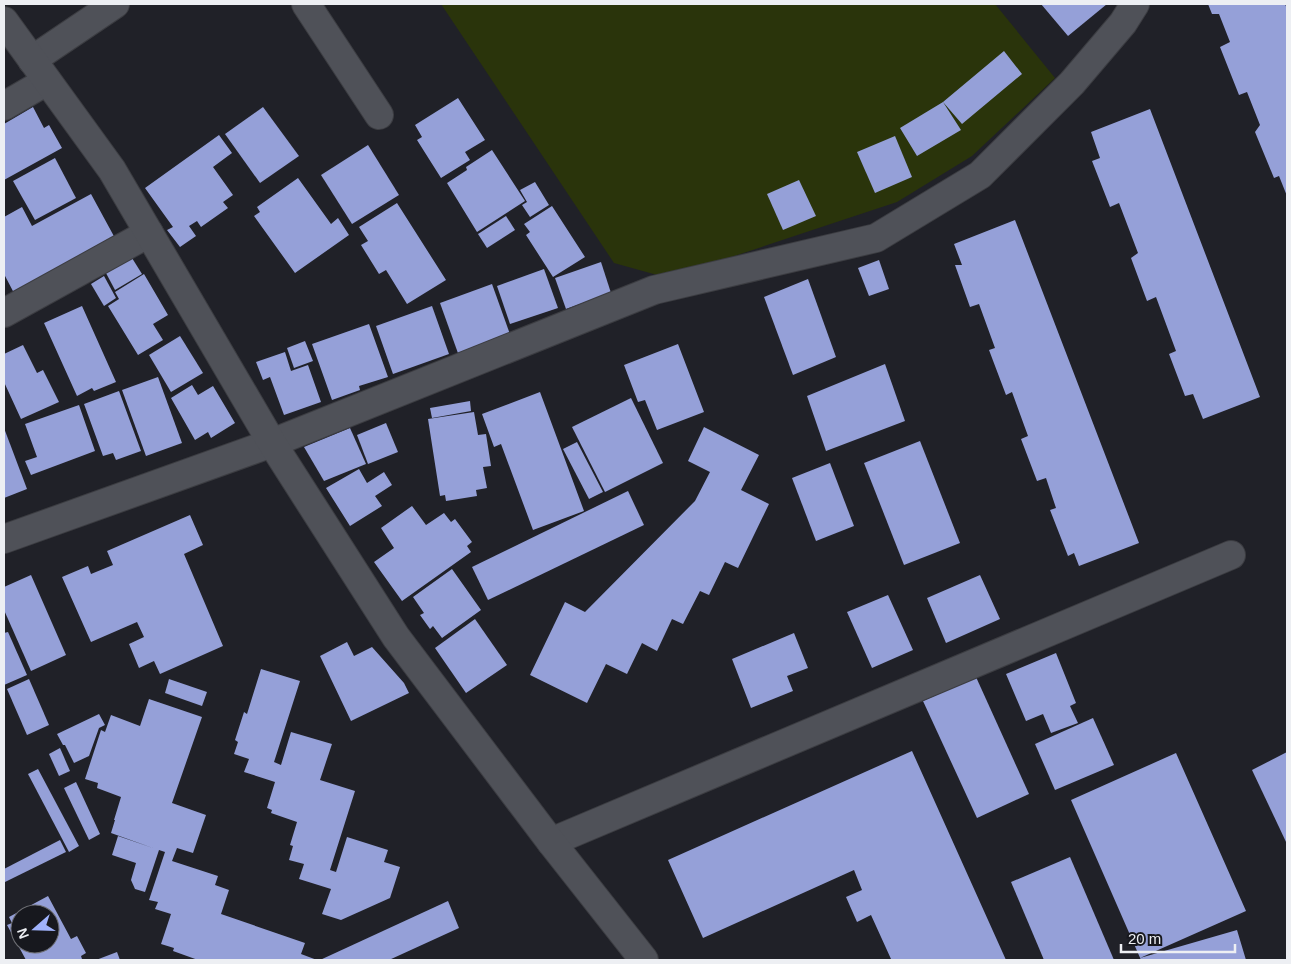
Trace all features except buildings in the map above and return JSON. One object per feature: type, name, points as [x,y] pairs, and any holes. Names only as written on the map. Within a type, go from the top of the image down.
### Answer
[{"type":"street","points":[[4,106],[40,70],[115,4]]},
{"type":"street","points":[[306,4],[379,114]]},
{"type":"street","points":[[4,538],[272,444],[654,290],[876,238],[980,175],[1072,83],[1123,23],[1135,4]]},
{"type":"street","points":[[4,21],[112,170],[272,444],[396,637],[551,842],[644,960]]},
{"type":"street","points":[[4,313],[150,233]]},
{"type":"street","points":[[551,842],[1231,555]]},
{"type":"green space","points":[[441,4],[995,4],[1055,78],[972,156],[897,202],[668,278],[614,263]]}]
